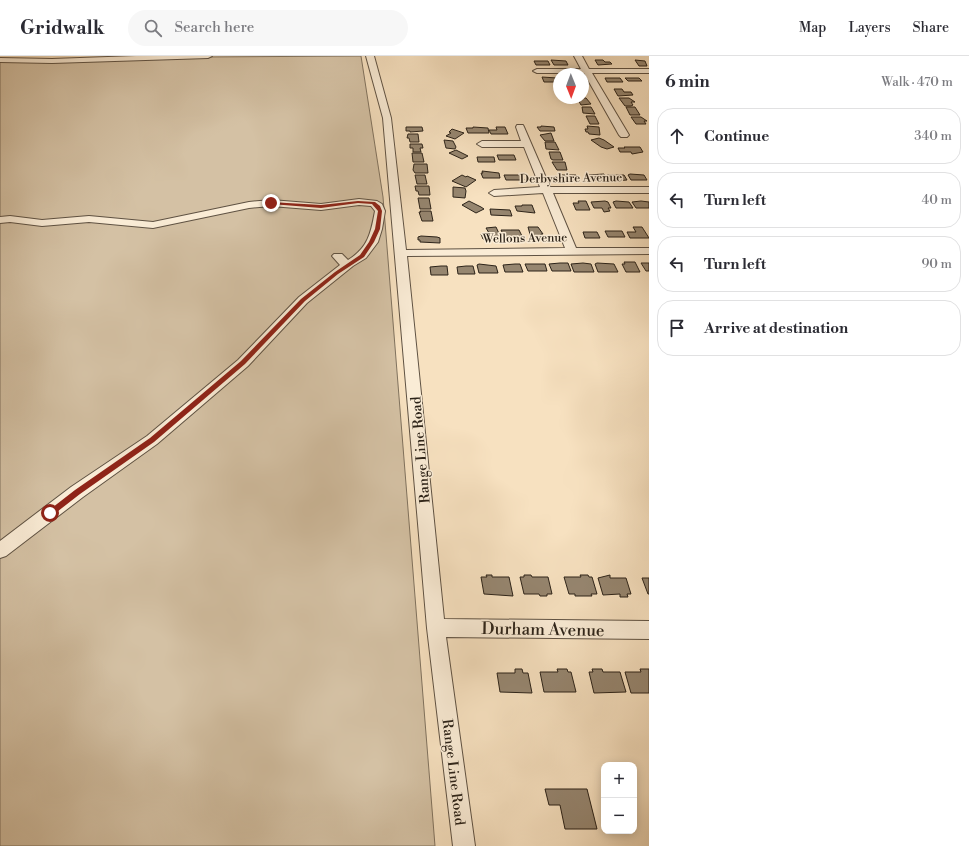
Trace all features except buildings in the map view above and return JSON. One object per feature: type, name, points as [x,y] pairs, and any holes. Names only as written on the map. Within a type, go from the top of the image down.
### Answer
[{"type":"street","points":[[0,60],[52,61],[208,56]]},
{"type":"street","name":"Range Line Road","points":[[370,56],[387,118],[436,628],[464,846]]},
{"type":"street","points":[[578,56],[585,68]]},
{"type":"street","points":[[537,71],[553,71]]},
{"type":"street","points":[[589,71],[649,71]]},
{"type":"street","points":[[589,74],[624,135]]},
{"type":"street","points":[[520,127],[545,190],[572,251]]},
{"type":"street","points":[[482,144],[526,144]]},
{"type":"street","name":"Derbyshire Avenue","points":[[494,193],[545,190],[649,190]]},
{"type":"street","points":[[0,220],[10,219],[42,223],[89,219],[153,226],[249,204],[271,203],[321,207],[358,202],[373,203],[378,206],[380,211],[377,229],[372,242],[362,256],[343,260],[243,363],[152,440],[78,492],[0,551]]},
{"type":"street","name":"Wellons Avenue","points":[[401,253],[649,251]]},
{"type":"street","name":"Durham Avenue","points":[[436,628],[649,630]]},
{"type":"shaded area","points":[[361,56],[383,197],[435,846],[0,846],[0,62],[202,57]]},
{"type":"route","points":[[50,513],[152,440],[243,363],[303,300],[349,264],[362,256],[372,242],[377,229],[380,211],[378,206],[373,203],[366,202],[321,207],[271,203]]}]
